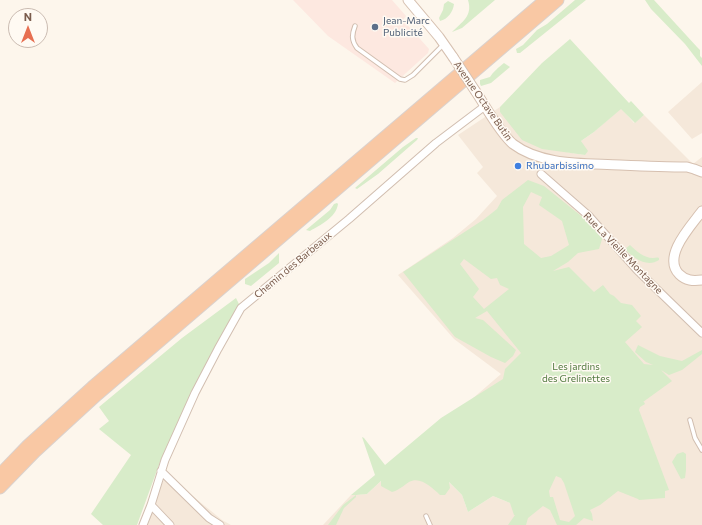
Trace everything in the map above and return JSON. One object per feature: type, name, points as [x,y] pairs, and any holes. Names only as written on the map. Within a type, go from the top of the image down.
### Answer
[{"type":"highway","points":[[0,474],[28,445],[92,387],[545,0]]},
{"type":"highway","points":[[0,488],[35,452],[97,395],[558,0]]},
{"type":"main road","name":"Avenue Octave Butin","points":[[408,0],[444,43],[508,138],[526,151],[542,158],[558,161],[687,167],[702,172]]},
{"type":"main road","points":[[702,211],[679,244],[673,261],[676,269],[685,278],[690,280],[702,280]]},
{"type":"street","name":"Chemin des Barbeaux","points":[[143,525],[151,505],[164,460],[195,393],[241,308],[349,219],[436,143],[486,106]]},
{"type":"street","name":"Rue La Vieille Montagne","points":[[541,174],[589,216],[637,270],[702,333]]},
{"type":"street","points":[[161,471],[209,518],[220,525]]},
{"type":"street","points":[[151,505],[170,525]]},
{"type":"lane","points":[[356,26],[352,34],[353,42],[356,48],[405,80],[413,75],[444,43]]},
{"type":"lane","points":[[409,71],[413,75]]},
{"type":"lane","points":[[690,420],[695,438],[702,450]]},
{"type":"lane","points":[[426,516],[430,525]]},
{"type":"shaded area","points":[[293,0],[392,0],[406,16],[403,20],[429,49],[428,53],[395,83],[328,36]]},
{"type":"shaded area","points":[[702,82],[702,133],[692,139],[668,112]]},
{"type":"shaded area","points":[[500,107],[500,112],[566,152],[585,155],[581,141],[594,132],[621,108],[634,123],[644,115],[693,164],[702,157],[702,525],[323,525],[351,495],[367,494],[380,482],[423,457],[462,495],[468,512],[493,496],[510,503],[472,399],[501,374],[454,339],[398,275],[453,238],[476,219],[497,196],[477,173],[483,167],[458,135]]},
{"type":"shaded area","points":[[166,474],[222,520],[231,525],[145,525]]},
{"type":"green space","points":[[468,0],[495,0],[462,28],[452,32],[468,15]]},
{"type":"green space","points":[[575,0],[586,0],[520,53],[517,53],[516,49],[523,45],[537,30],[547,24]]},
{"type":"green space","points":[[645,0],[654,0],[700,50],[702,66],[685,44],[651,9]]},
{"type":"green space","points":[[448,1],[454,4],[453,10],[448,17],[440,21],[439,18],[444,4]]},
{"type":"green space","points":[[570,39],[629,103],[631,101],[644,115],[635,123],[621,109],[581,141],[588,151],[585,155],[542,149],[522,140],[500,112],[500,107],[542,63]]},
{"type":"green space","points":[[504,63],[510,67],[491,83],[481,86],[480,80],[490,77],[494,71]]},
{"type":"green space","points":[[418,138],[417,140],[378,174],[357,189],[355,188],[403,147]]},
{"type":"green space","name":"Les jardins des Grelinettes","points":[[528,180],[544,186],[590,223],[603,236],[599,249],[578,253],[568,262],[553,271],[569,267],[594,292],[603,285],[610,294],[621,303],[632,305],[641,316],[636,321],[642,327],[625,342],[644,364],[653,365],[646,362],[635,352],[638,345],[660,356],[682,361],[702,350],[702,354],[682,370],[669,375],[661,370],[672,381],[643,402],[645,404],[640,407],[639,410],[669,490],[665,491],[665,498],[639,500],[618,491],[600,505],[590,510],[593,521],[584,518],[576,525],[557,525],[550,510],[543,506],[528,518],[526,525],[508,525],[515,515],[510,503],[493,496],[468,512],[462,495],[449,482],[450,488],[445,495],[440,495],[426,484],[418,481],[409,482],[392,492],[381,486],[381,481],[367,494],[351,495],[375,475],[362,437],[385,465],[441,418],[503,379],[505,369],[521,353],[487,311],[475,318],[483,320],[516,350],[513,356],[505,363],[455,337],[403,272],[483,220],[497,209],[502,200]],"holes":[[[531,192],[542,197],[539,205],[562,221],[569,245],[551,256],[541,258],[524,244],[523,207]],[[464,259],[491,279],[497,278],[500,285],[509,289],[484,309],[473,297],[479,289],[460,264]],[[556,476],[561,478],[575,516],[569,522],[560,520],[553,497],[550,497],[549,491]]]},
{"type":"green space","points":[[337,203],[337,209],[323,224],[310,231],[306,230],[330,210],[334,204]]},
{"type":"green space","points":[[630,245],[643,255],[650,258],[659,258],[659,260],[650,263],[636,259],[625,249]]},
{"type":"green space","points":[[279,253],[279,263],[251,286],[245,284],[245,279],[269,263]]},
{"type":"green space","points":[[236,298],[241,308],[218,349],[160,462],[137,525],[103,525],[91,514],[131,455],[99,429],[109,421],[99,407],[182,338]]},
{"type":"green space","points":[[683,452],[686,454],[686,470],[685,478],[681,479],[672,462],[677,454]]},
{"type":"green space","points":[[356,495],[356,497],[344,508],[336,525],[328,525],[343,505]]},
{"type":"place","name":"Jean-Marc Publicité","points":[[375,27]]},
{"type":"place","name":"Rhubarbissimo","points":[[518,166]]}]
